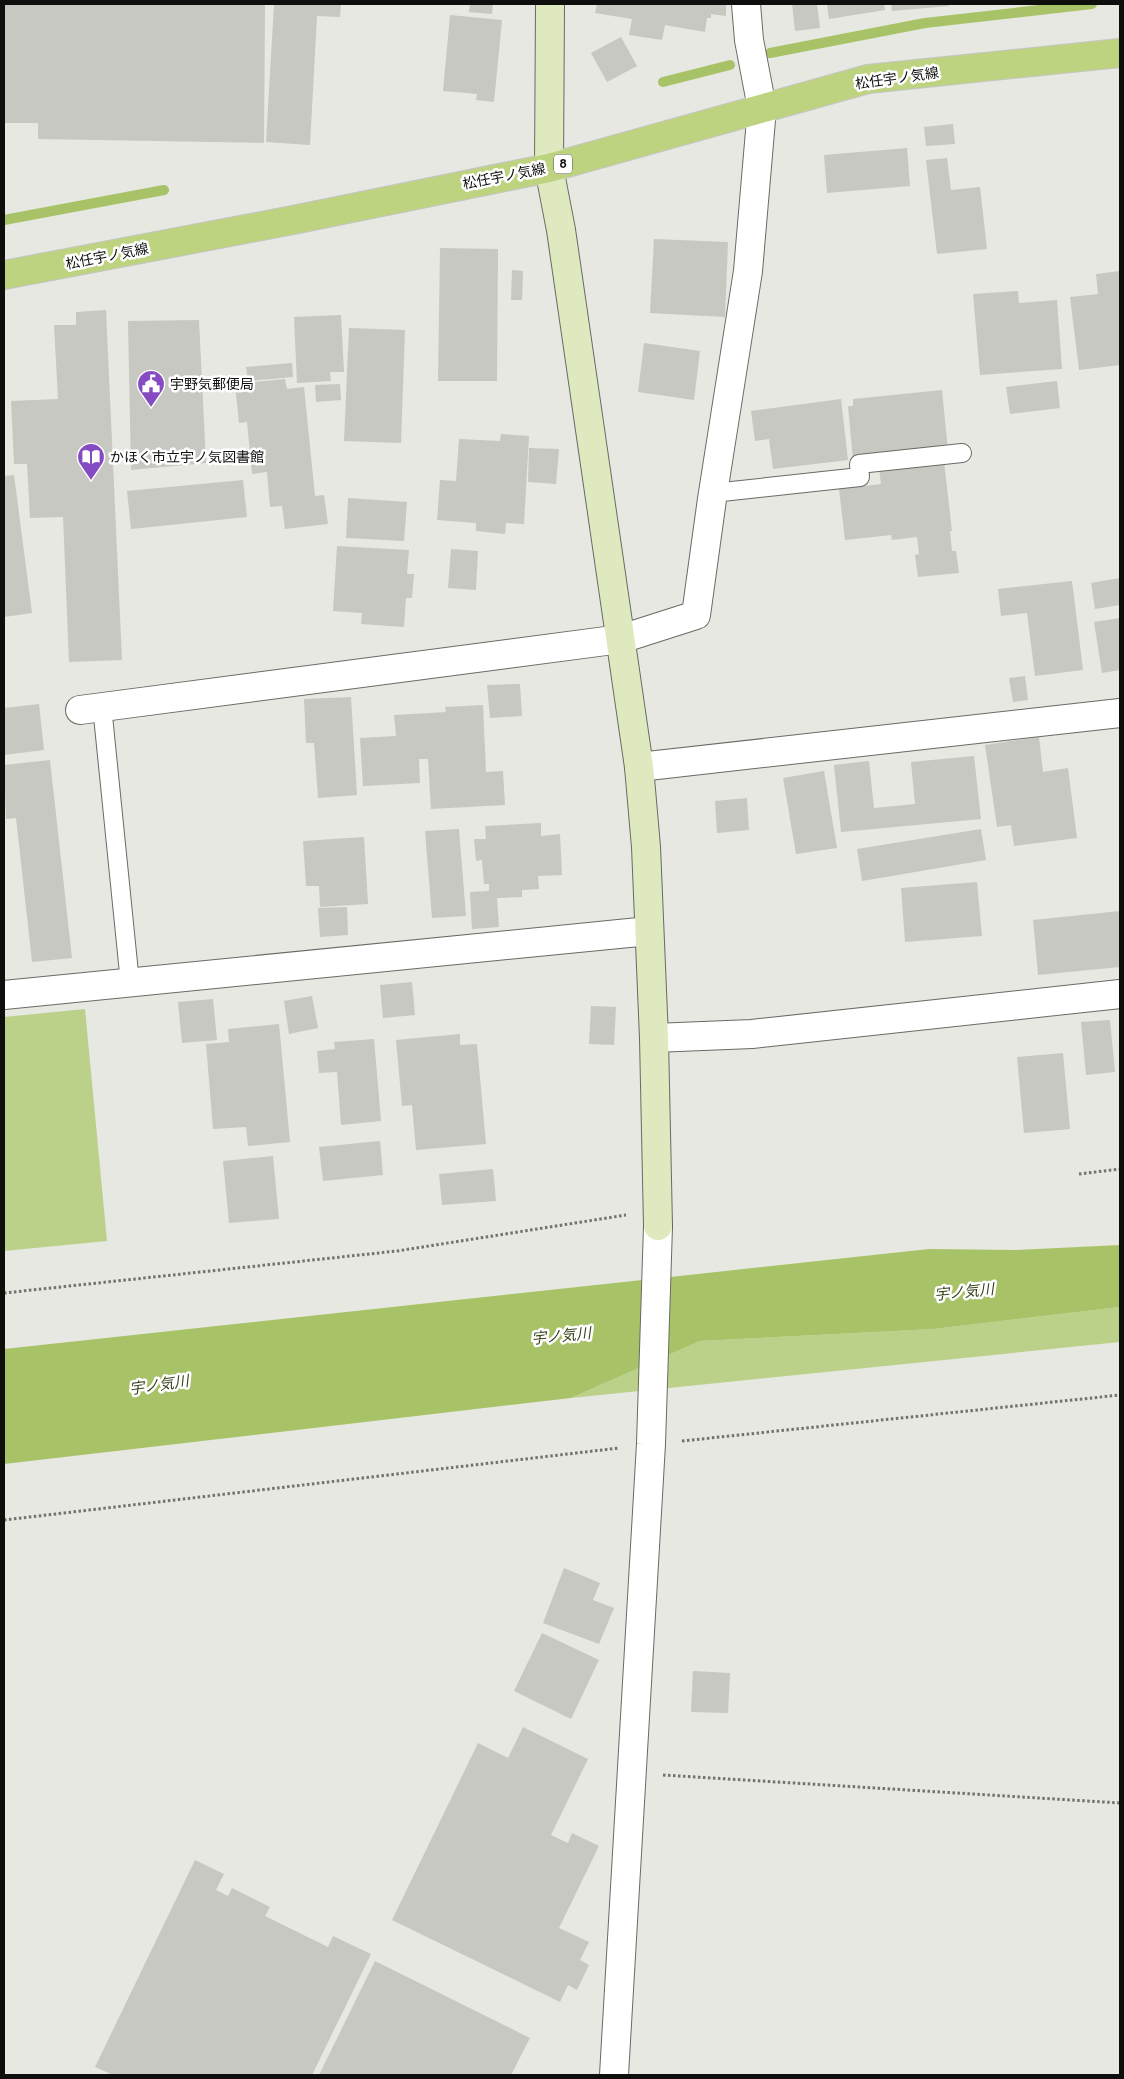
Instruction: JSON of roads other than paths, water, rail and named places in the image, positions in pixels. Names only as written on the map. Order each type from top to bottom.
[{"type":"main road","name":"松任宇ノ気線","points":[[4,275],[293,220],[549,168],[868,79],[1120,53]]},
{"type":"street","points":[[550,4],[549,168],[561,230],[640,767],[654,1038],[658,1218],[651,1444],[614,2075]]},
{"type":"street","points":[[91,708],[621,639],[696,615],[748,271],[762,108],[749,40],[746,4]]},
{"type":"street","points":[[640,767],[1120,713]]},
{"type":"street","points":[[4,995],[649,931]]},
{"type":"street","points":[[654,1038],[752,1034],[1120,994]]},
{"type":"lane","points":[[713,493],[860,477],[859,464],[962,453]]},
{"type":"lane","points":[[91,708],[130,983]]},
{"type":"water","name":"宇ノ気川","points":[[1120,1245],[1120,1307],[934,1329],[700,1341],[571,1398],[4,1464],[4,1349],[929,1249],[1016,1250]]},
{"type":"waterway","points":[[770,53],[925,23],[1092,4]]},
{"type":"waterway","points":[[663,82],[730,65]]},
{"type":"waterway","points":[[4,220],[164,190]]},
{"type":"place","name":"宇野気郵便局","points":[[151,408]]},
{"type":"place","name":"かほく市立宇ノ気図書館","points":[[91,481]]}]
